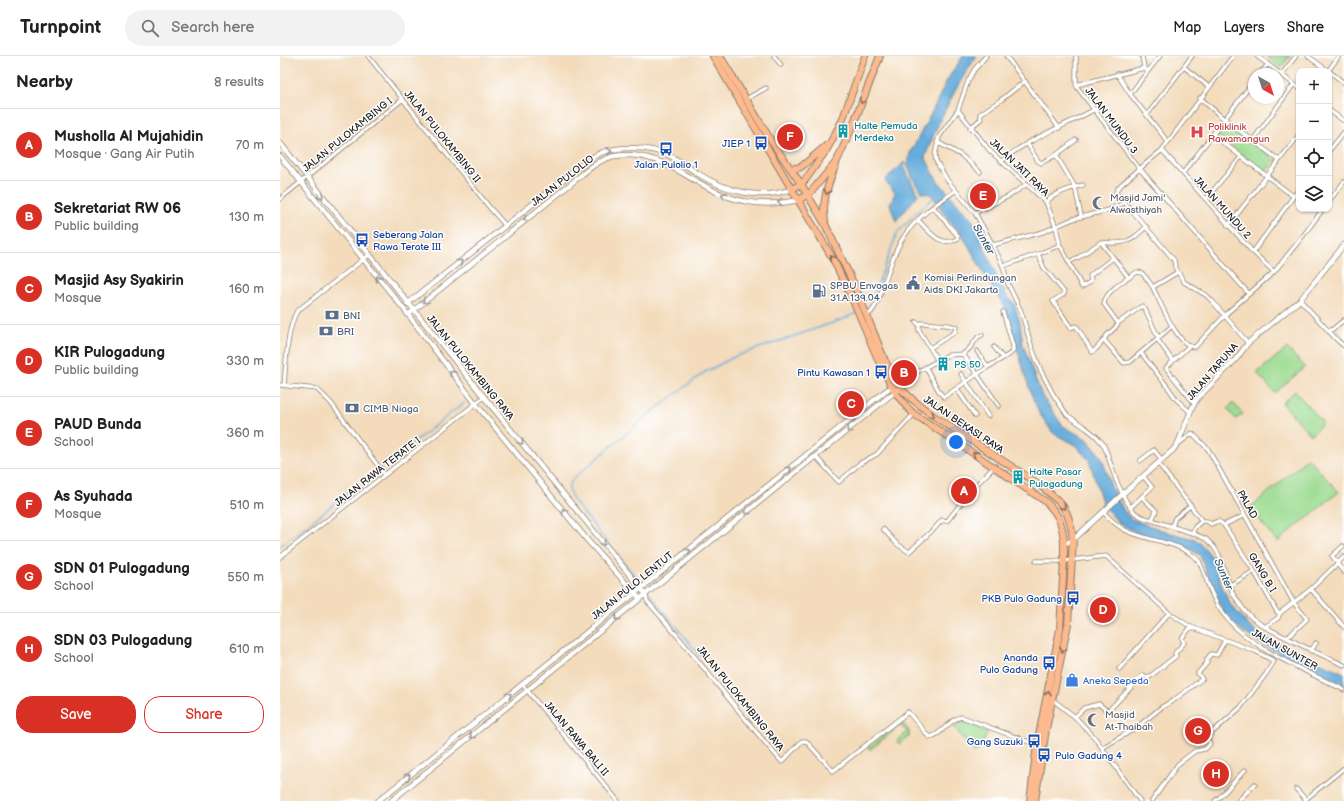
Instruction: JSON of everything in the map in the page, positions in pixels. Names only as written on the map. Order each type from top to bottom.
[{"type":"main road","name":"JALAN BEKASI RAYA","points":[[714,56],[756,122],[801,184],[825,224],[858,293],[859,305]]},
{"type":"main road","points":[[792,189],[801,184],[821,158],[832,139],[844,115],[865,56]]},
{"type":"main road","points":[[825,224],[823,205],[830,180],[880,56]]},
{"type":"main road","name":"JALAN BEKASI RAYA","points":[[723,57],[792,189],[865,316],[880,364],[897,386],[925,410],[1037,483],[1058,499],[1068,516],[1072,526],[1073,540],[1068,624],[1053,700],[1030,801]]},
{"type":"main road","points":[[791,170],[801,168],[832,139]]},
{"type":"main road","points":[[799,200],[808,195],[837,161]]},
{"type":"main road","name":"JALAN BEKASI RAYA","points":[[897,386],[906,406],[914,414],[1045,501],[1055,510],[1062,526],[1064,561],[1060,629],[1037,745],[1035,801]]},
{"type":"street","name":"JALAN PULOKAMBING II","points":[[368,56],[506,226]]},
{"type":"street","points":[[774,56],[781,64]]},
{"type":"street","points":[[986,56],[974,70],[958,110],[939,137],[935,155],[936,162],[954,191],[975,213],[993,245],[1003,266],[1008,284],[1021,311],[1041,371],[1058,403],[1067,415],[1096,436],[1103,444],[1121,496],[1135,513],[1206,539],[1219,555],[1229,586],[1237,600],[1252,618],[1311,651],[1344,665]]},
{"type":"street","points":[[1006,56],[1059,128]]},
{"type":"street","name":"JALAN MUNDU 3","points":[[1076,56],[1076,84],[1140,168],[1249,294]]},
{"type":"street","points":[[1142,56],[1144,68],[1148,71]]},
{"type":"street","points":[[1130,94],[1160,56]]},
{"type":"street","points":[[1147,115],[1192,56]]},
{"type":"street","points":[[1233,56],[1162,150],[1118,188],[1116,192],[1174,260],[1174,267],[1184,282],[1206,295],[1248,343]]},
{"type":"street","points":[[1257,56],[1274,68]]},
{"type":"street","points":[[1284,71],[1296,56]]},
{"type":"street","points":[[1308,56],[1325,68]]},
{"type":"street","points":[[1331,68],[1339,56]]},
{"type":"street","points":[[1265,68],[1268,64]]},
{"type":"street","points":[[1184,67],[1209,87]]},
{"type":"street","points":[[1076,84],[1144,68]]},
{"type":"street","points":[[1332,73],[1344,83]]},
{"type":"street","points":[[1117,74],[1130,94],[1168,142]]},
{"type":"street","points":[[1253,140],[1294,84],[1284,76]]},
{"type":"street","points":[[970,128],[981,119],[980,114],[1025,81]]},
{"type":"street","points":[[746,99],[766,88]]},
{"type":"street","points":[[1183,173],[1248,89]]},
{"type":"street","points":[[1200,98],[1224,119],[1279,160]]},
{"type":"street","name":"JALAN PULOKAMBING I","points":[[280,199],[403,99]]},
{"type":"street","points":[[1002,161],[1010,153],[1027,143],[1095,109]]},
{"type":"street","name":"JALAN JATI RAYA","points":[[958,110],[970,128],[990,151],[1046,202],[1056,227],[1060,245],[1082,286],[1091,281],[1090,276],[1113,258]]},
{"type":"street","points":[[1332,112],[1344,121]]},
{"type":"street","points":[[1332,147],[1344,132]]},
{"type":"street","points":[[1213,135],[1293,196]]},
{"type":"street","points":[[1228,226],[1296,139]]},
{"type":"street","points":[[1027,143],[1038,161],[1041,163],[1056,155],[1076,140]]},
{"type":"street","points":[[937,142],[961,155],[980,172]]},
{"type":"street","name":"JALAN PULOKAMBING RAYA","points":[[280,143],[408,304],[642,588],[648,601],[688,647],[715,682],[782,762],[802,741],[806,741],[833,771],[908,712],[929,737],[934,736],[956,719],[962,717],[1037,745]]},
{"type":"street","name":"JALAN PULOLIO","points":[[403,308],[568,176],[597,155],[612,150],[655,150],[674,158],[697,173],[724,187],[736,191],[761,194],[785,192],[792,189]]},
{"type":"street","name":"JALAN MUNDU 2","points":[[1162,150],[1228,226],[1274,272]]},
{"type":"street","name":"JALAN PULOLIO","points":[[408,315],[597,163],[619,155],[642,156],[662,162],[716,192],[748,202],[762,204],[799,200]]},
{"type":"street","points":[[1056,155],[1075,187],[1082,216]]},
{"type":"street","name":"JALAN PULOKAMBING RAYA","points":[[280,156],[403,308],[476,404],[588,541],[640,599]]},
{"type":"street","points":[[1206,199],[1241,157]]},
{"type":"street","points":[[694,180],[697,173]]},
{"type":"street","points":[[568,176],[573,182]]},
{"type":"street","points":[[1332,197],[1344,182]]},
{"type":"street","points":[[975,213],[1027,184]]},
{"type":"street","points":[[1046,202],[1056,195],[1083,185]]},
{"type":"street","points":[[551,189],[556,195]]},
{"type":"street","points":[[865,316],[872,311],[878,300],[896,251],[903,237],[918,220],[954,191]]},
{"type":"street","points":[[1253,252],[1296,192]]},
{"type":"street","points":[[761,194],[762,204]]},
{"type":"street","points":[[993,245],[1043,232],[1082,216],[1109,210],[1124,203]]},
{"type":"street","points":[[918,220],[937,238],[949,242],[957,239],[958,236],[934,206]]},
{"type":"street","points":[[1118,323],[1104,304],[1105,298],[1119,284],[1137,272],[1142,273],[1153,287],[1172,326],[1189,346],[1195,347],[1225,315],[1274,272],[1320,212]]},
{"type":"street","points":[[1069,262],[1079,258],[1101,242],[1117,243],[1129,240],[1147,227]]},
{"type":"street","points":[[1101,242],[1129,278]]},
{"type":"street","points":[[1003,266],[1060,245]]},
{"type":"street","name":"JALAN TARUNA","points":[[1064,544],[1073,540],[1174,450],[1194,403],[1237,358],[1248,343],[1300,300],[1343,247]]},
{"type":"street","points":[[1038,254],[1044,268],[1064,292],[1064,294],[1054,302],[1071,328],[1076,327],[1092,352],[1104,340],[1106,335],[1117,326],[1118,323],[1141,306],[1145,310],[1158,338],[1173,361]]},
{"type":"street","points":[[369,255],[297,311],[292,320],[282,385],[317,389],[331,403],[383,472]]},
{"type":"street","points":[[1153,287],[1178,272]]},
{"type":"street","points":[[1300,300],[1344,346]]},
{"type":"street","points":[[926,368],[943,396],[957,389],[977,374],[1010,354],[1013,350],[1013,346],[1004,312]]},
{"type":"street","points":[[1329,332],[1344,320]]},
{"type":"street","points":[[930,348],[955,332],[955,326],[947,324],[917,323],[919,330],[923,336],[930,348],[938,361]]},
{"type":"street","points":[[1104,340],[1124,363],[1130,362],[1172,326]]},
{"type":"street","points":[[897,386],[948,355],[963,354],[978,337],[982,335]]},
{"type":"street","points":[[1189,346],[1166,367],[1194,403]]},
{"type":"street","points":[[994,347],[1003,358]]},
{"type":"street","points":[[977,351],[988,367]]},
{"type":"street","points":[[1140,353],[1176,399],[1190,412]]},
{"type":"street","points":[[963,354],[1000,406]]},
{"type":"street","points":[[961,374],[988,416]]},
{"type":"street","name":"JALAN PULO LENTUT","points":[[391,801],[816,456],[897,386]]},
{"type":"street","name":"JALAN PULO LENTUT","points":[[378,801],[647,584],[897,386]]},
{"type":"street","points":[[957,389],[975,416]]},
{"type":"street","name":"JALAN RAWA TERATE I","points":[[280,557],[383,472],[484,397]]},
{"type":"street","points":[[816,456],[839,482],[859,464],[877,454],[914,414]]},
{"type":"street","name":"PALAD","points":[[1178,443],[1182,442],[1192,433],[1208,449],[1294,603],[1306,618],[1287,638]]},
{"type":"street","points":[[1140,461],[1154,450],[1160,462],[1202,521],[1211,524],[1218,521],[1224,525],[1245,514]]},
{"type":"street","points":[[883,529],[897,544],[908,552],[942,520],[948,520],[968,493],[994,467]]},
{"type":"street","points":[[1130,508],[1152,487],[1144,476]]},
{"type":"street","points":[[1142,498],[1156,511],[1152,520]]},
{"type":"street","points":[[1172,526],[1175,518],[1191,505]]},
{"type":"street","name":"JALAN SUNTER","points":[[1105,511],[1125,530],[1190,553],[1199,561],[1219,608],[1226,618],[1246,638],[1301,669],[1344,690]]},
{"type":"street","points":[[1192,533],[1195,527],[1202,521]]},
{"type":"street","name":"GANG B I","points":[[1224,525],[1254,571],[1277,612],[1280,613]]},
{"type":"street","points":[[1328,560],[1343,546]]},
{"type":"street","points":[[1036,561],[1064,561],[1106,556],[1169,613],[1191,627],[1255,651],[1274,661],[1243,704],[1207,737],[1210,744],[1205,749],[1194,751],[1178,764],[1152,801]]},
{"type":"street","points":[[1332,556],[1344,572]]},
{"type":"street","points":[[1267,627],[1278,618],[1280,613],[1311,589],[1344,557]]},
{"type":"street","points":[[1229,586],[1254,571]]},
{"type":"street","points":[[1311,589],[1344,627]]},
{"type":"street","points":[[640,599],[648,601]]},
{"type":"street","points":[[1119,669],[1169,613]]},
{"type":"street","points":[[1075,717],[1084,708],[1099,704],[1108,710],[1143,675],[1148,678],[1176,656],[1175,653],[1184,643],[1182,638],[1191,627]]},
{"type":"street","points":[[1102,748],[1136,728],[1162,706],[1174,700],[1202,678],[1198,673],[1207,663],[1207,659],[1211,654],[1217,655],[1225,640]]},
{"type":"street","points":[[1311,651],[1316,643]]},
{"type":"street","name":"JALAN RAWA BALI II","points":[[522,684],[618,801]]},
{"type":"street","points":[[1053,700],[1075,717],[1095,738],[1140,801]]},
{"type":"street","points":[[1296,789],[1306,800],[1344,768]]},
{"type":"street","points":[[1215,801],[1245,770]]},
{"type":"street","points":[[1238,801],[1255,784]]},
{"type":"street","points":[[384,796],[388,801]]},
{"type":"green space","points":[[1266,56],[1290,56],[1281,68]]},
{"type":"green space","points":[[1227,122],[1275,160],[1265,173],[1217,135]]},
{"type":"green space","points":[[1287,348],[1305,367],[1275,393],[1257,373]]},
{"type":"green space","points":[[1295,391],[1323,423],[1311,435],[1282,403]]},
{"type":"green space","points":[[1233,403],[1243,414],[1236,419],[1227,409]]},
{"type":"green space","points":[[1308,458],[1339,492],[1277,542],[1250,508]]},
{"type":"green space","points":[[902,722],[909,731],[909,736],[899,744],[897,741],[907,732],[900,724]]},
{"type":"green space","points":[[963,722],[988,732],[978,751],[974,752],[954,727]]},
{"type":"green space","points":[[898,723],[900,725],[870,750],[868,748]]},
{"type":"water","points":[[963,56],[977,56],[969,67],[948,105],[935,131],[925,157],[937,180],[973,221],[1006,295],[1014,303],[1020,323],[1023,345],[1042,396],[1063,426],[1088,440],[1102,458],[1111,487],[1124,511],[1131,519],[1170,533],[1195,539],[1213,558],[1222,586],[1230,604],[1250,627],[1265,638],[1344,673],[1344,685],[1261,644],[1239,629],[1224,613],[1213,590],[1200,555],[1184,546],[1140,535],[1118,522],[1103,505],[1089,460],[1075,445],[1053,433],[1039,413],[1030,391],[1004,305],[992,288],[963,236],[946,216],[931,194],[922,193],[914,181],[907,164],[910,153],[947,80]]},
{"type":"water","points":[[904,162],[905,169],[918,195],[896,221],[890,204],[895,193],[885,181]]},
{"type":"waterway","points":[[865,308],[869,307],[897,233],[934,197]]},
{"type":"waterway","points":[[642,585],[573,500],[569,489],[571,481],[649,414],[705,372],[736,356],[841,320],[857,313]]},
{"type":"waterway","points":[[280,546],[464,403]]},
{"type":"waterway","points":[[645,588],[700,656]]},
{"type":"place","name":"Halte Pemuda Merdeka","points":[[843,131]]},
{"type":"place","name":"Poliklinik Rawamangun","points":[[1197,132]]},
{"type":"place","name":"As Syuhada","points":[[790,137]]},
{"type":"place","name":"JIEP 1","points":[[761,143]]},
{"type":"place","name":"Jalan Pulolio 1","points":[[666,149]]},
{"type":"place","name":"PAUD Bunda","points":[[983,196]]},
{"type":"place","name":"Masjid Jami' Alwasthiyah","points":[[1099,203]]},
{"type":"place","name":"Seberang Jalan Rawa Terate III","points":[[362,240]]},
{"type":"place","name":"Komisi Perlindungan Aids DKI Jakarta","points":[[913,283]]},
{"type":"place","name":"SPBU Envogas 31.A.139.04","points":[[819,291]]},
{"type":"place","name":"BNI","points":[[332,315]]},
{"type":"place","name":"BRI","points":[[326,331]]},
{"type":"place","name":"PS 50","points":[[943,364]]},
{"type":"place","name":"Pintu Kawasan 1","points":[[881,372]]},
{"type":"place","name":"Sekretariat RW 06","points":[[904,373]]},
{"type":"place","name":"Masjid Asy Syakirin","points":[[851,404]]},
{"type":"place","name":"CIMB Niaga","points":[[352,408]]},
{"type":"place","name":"Halte Pasar Pulogadung","points":[[1018,477]]},
{"type":"place","name":"Musholla Al Mujahidin","points":[[964,491]]},
{"type":"place","name":"PKB Pulo Gadung","points":[[1073,598]]},
{"type":"place","name":"KIR Pulogadung","points":[[1103,610]]},
{"type":"place","name":"Ananda Pulo Gadung","points":[[1049,663]]},
{"type":"place","name":"Aneka Sepeda","points":[[1072,680]]},
{"type":"place","name":"Masjid At-Thaibah","points":[[1094,720]]},
{"type":"place","name":"SDN 01 Pulogadung","points":[[1198,731]]},
{"type":"place","name":"Gang Suzuki","points":[[1034,741]]},
{"type":"place","name":"Pulo Gadung 4","points":[[1044,755]]},
{"type":"place","name":"SDN 03 Pulogadung","points":[[1216,774]]},
{"type":"water label","name":"Sunter","points":[[984,239]]},
{"type":"water label","name":"Sunter","points":[[1224,574]]}]
